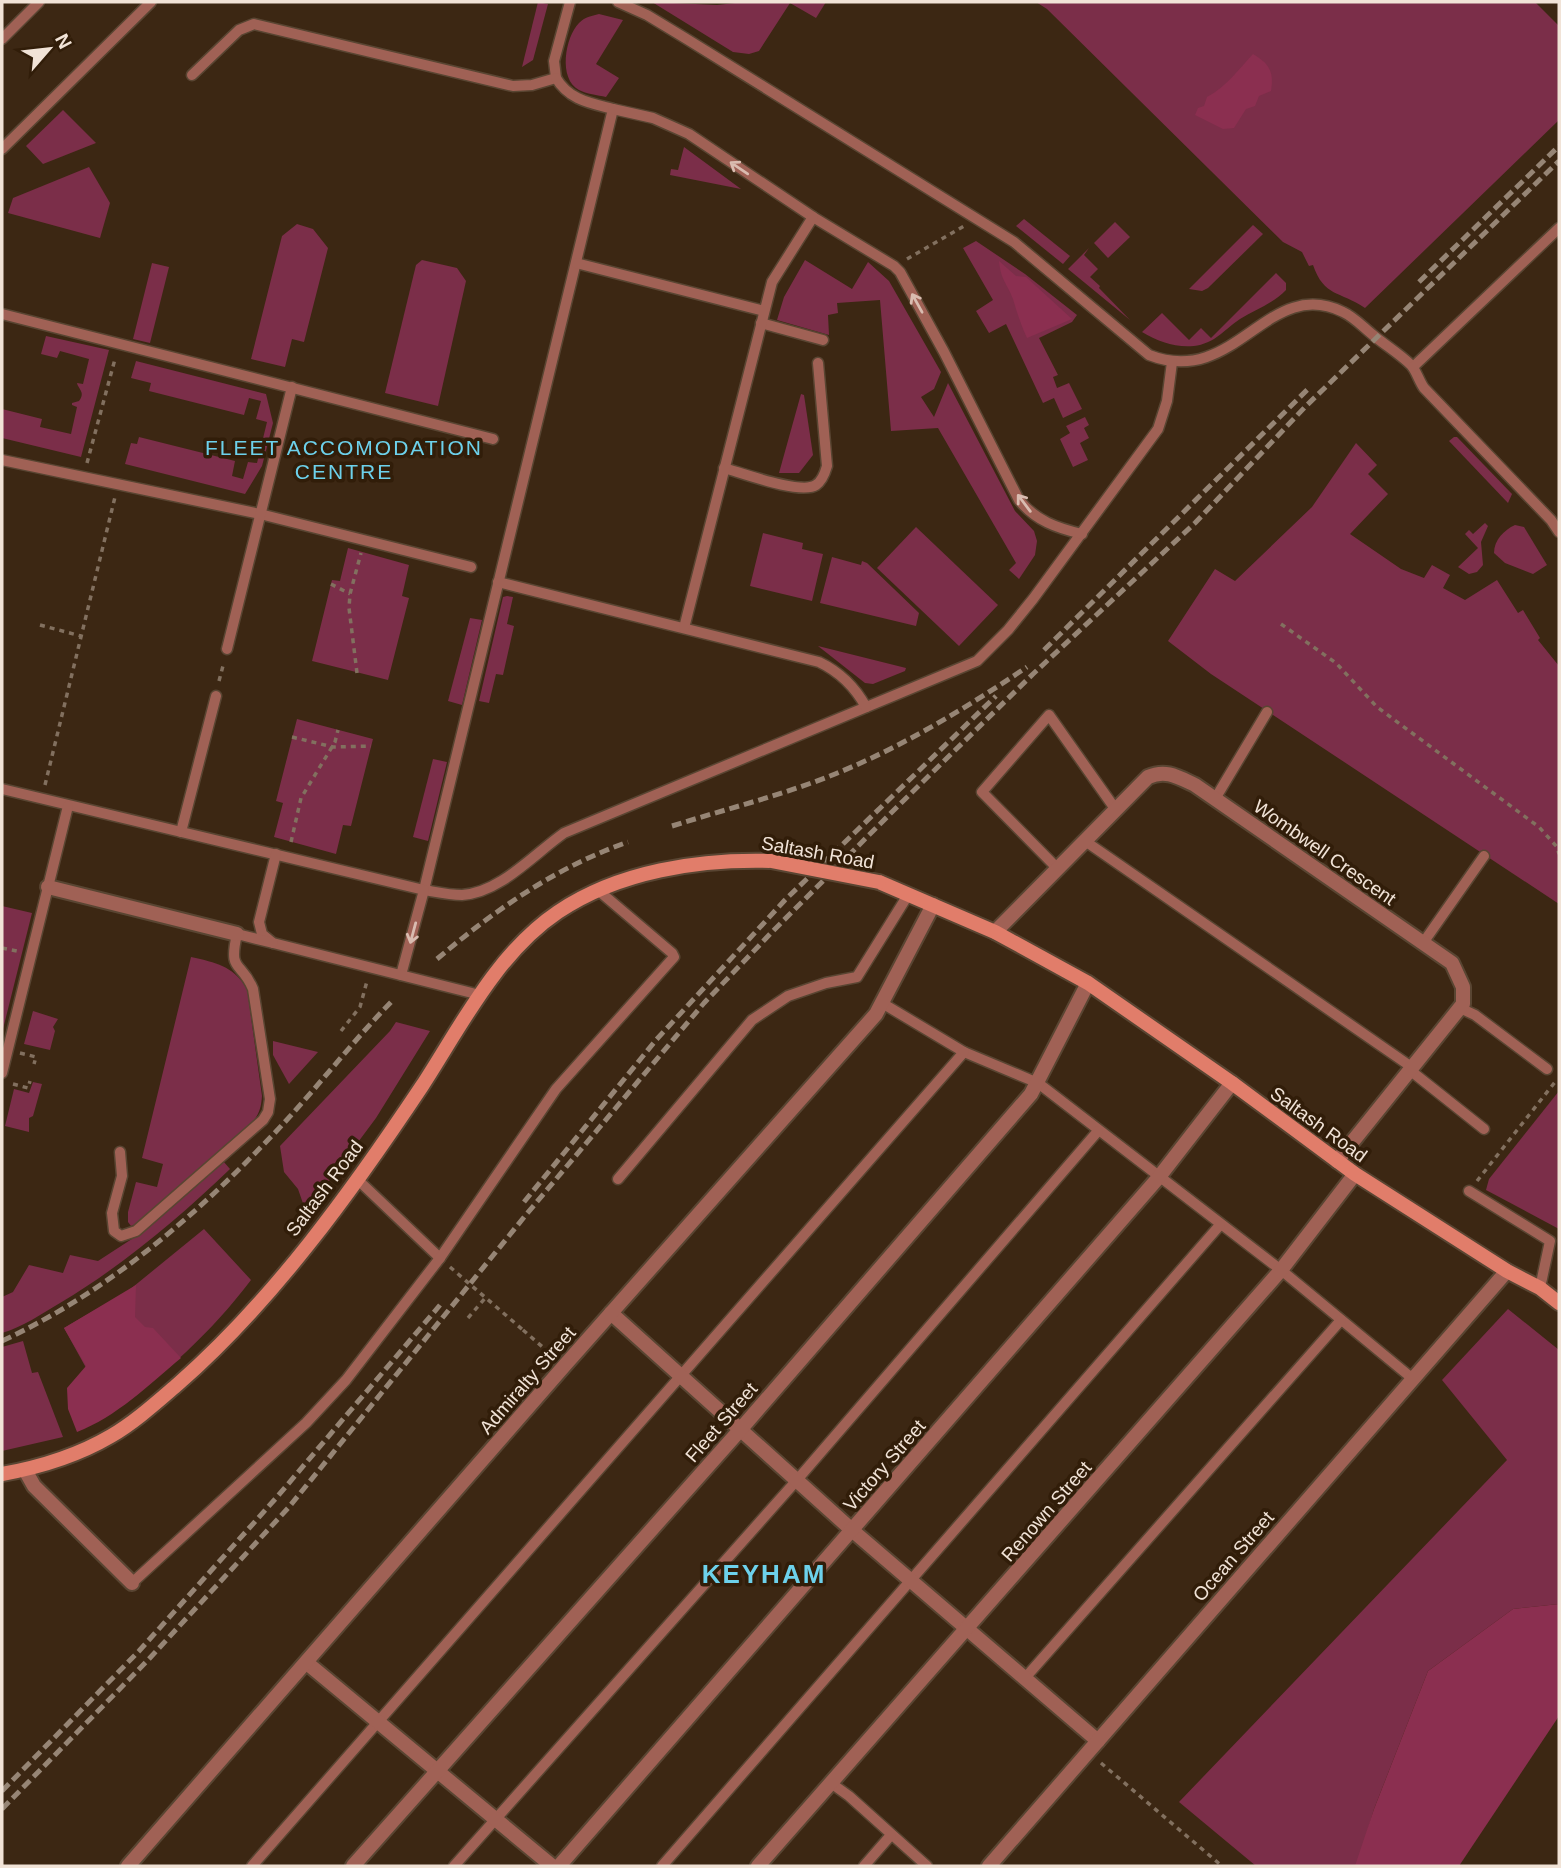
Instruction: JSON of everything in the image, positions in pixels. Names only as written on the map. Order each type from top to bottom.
[{"type":"main road","name":"Saltash Road","points":[[2,1474],[25,1470],[81,1452],[114,1434],[160,1400],[200,1365],[279,1281],[357,1179],[480,995],[538,928],[558,912],[598,891],[644,874],[730,860],[771,861],[878,882],[995,932],[1088,983],[1232,1083],[1354,1174],[1507,1271],[1540,1288],[1559,1303]]},
{"type":"street","name":"Wombwell Crescent","points":[[995,932],[1148,777],[1158,772],[1170,773],[1195,785],[1452,963],[1463,987],[1463,1004],[1460,1008]]},
{"type":"street","points":[[48,887],[237,934]]},
{"type":"street","name":"Admiralty Street","points":[[128,1866],[565,1365],[876,1014],[933,905]]},
{"type":"street","name":"Fleet Street","points":[[353,1866],[740,1430],[1031,1094],[1088,983]]},
{"type":"street","points":[[1337,1161],[1460,1008]]},
{"type":"street","name":"Victory Street","points":[[559,1866],[1159,1177],[1232,1083]]},
{"type":"street","name":"Renown Street","points":[[758,1866],[1281,1270],[1354,1174]]},
{"type":"street","name":"Ocean Street","points":[[989,1866],[1507,1271]]},
{"type":"street","points":[[611,1313],[853,1531],[1025,1678],[1093,1747]]},
{"type":"street","points":[[25,1470],[34,1486],[132,1583]]},
{"type":"street","points":[[307,1663],[552,1866]]},
{"type":"lane","points":[[2,39],[39,2]]},
{"type":"lane","points":[[2,149],[151,2]]},
{"type":"lane","points":[[570,2],[554,61],[556,78],[570,95],[653,118],[689,134],[813,217],[894,266],[900,272],[944,352],[1019,500],[1027,510],[1051,525],[1082,534]]},
{"type":"lane","points":[[618,2],[647,15],[986,224],[1023,249],[1143,350],[1172,362],[1185,362],[1215,356],[1279,312],[1307,305],[1320,305],[1344,312],[1413,367],[1424,388],[1559,531]]},
{"type":"lane","points":[[192,75],[239,30],[254,24],[513,86],[532,85],[556,78]]},
{"type":"lane","points":[[401,975],[424,890],[613,109]]},
{"type":"lane","points":[[684,628],[772,282],[813,217]]},
{"type":"lane","points":[[1413,367],[1559,228]]},
{"type":"lane","points":[[576,262],[764,311]]},
{"type":"lane","points":[[2,314],[493,439]]},
{"type":"lane","points":[[761,323],[823,340]]},
{"type":"lane","points":[[2,789],[424,890],[463,895],[488,888],[513,873],[564,834],[976,661],[1008,630],[1158,429],[1167,401],[1172,362]]},
{"type":"lane","points":[[724,468],[801,489],[815,486],[820,481],[827,466],[818,363]]},
{"type":"lane","points":[[227,649],[292,387]]},
{"type":"lane","points":[[2,460],[260,514],[471,567]]},
{"type":"lane","points":[[498,582],[819,662],[834,669],[848,682],[866,707]]},
{"type":"lane","points":[[181,832],[216,696]]},
{"type":"lane","points":[[1215,799],[1267,712]]},
{"type":"lane","points":[[1058,869],[982,792],[1049,715],[1116,810]]},
{"type":"lane","points":[[2,1073],[68,806]]},
{"type":"lane","points":[[1085,841],[1412,1069],[1484,1129]]},
{"type":"lane","points":[[273,943],[262,934],[259,922],[276,854]]},
{"type":"lane","points":[[1423,943],[1485,856]]},
{"type":"lane","points":[[132,1583],[306,1423],[346,1380],[440,1258],[556,1089],[674,957],[598,891]]},
{"type":"lane","points":[[618,1179],[752,1020],[788,996],[826,983],[857,977],[908,895]]},
{"type":"lane","points":[[120,1152],[122,1176],[111,1218],[114,1231],[121,1236],[136,1231],[252,1131],[268,1112],[270,1099],[253,989],[233,959],[237,934],[480,995]]},
{"type":"lane","points":[[882,1003],[964,1052],[1038,1083],[1281,1270],[1413,1379]]},
{"type":"lane","points":[[1460,1008],[1475,1015],[1547,1069]]},
{"type":"lane","points":[[252,1866],[380,1723],[964,1052]]},
{"type":"lane","points":[[454,1866],[796,1480],[1098,1131]]},
{"type":"lane","points":[[357,1179],[440,1258]]},
{"type":"lane","points":[[1469,1191],[1550,1241],[1540,1288]]},
{"type":"lane","points":[[662,1866],[1220,1225]]},
{"type":"lane","points":[[1025,1678],[1341,1320]]},
{"type":"lane","points":[[831,1783],[927,1866]]},
{"type":"lane","points":[[864,1866],[891,1835]]},
{"type":"path","points":[[894,266],[954,232]]},
{"type":"path","points":[[84,478],[120,344]]},
{"type":"path","points":[[42,799],[118,485]]},
{"type":"path","points":[[357,673],[349,621],[350,594],[365,541]]},
{"type":"path","points":[[331,584],[350,594]]},
{"type":"path","points":[[1281,624],[1336,663],[1377,707],[1539,827],[1557,847],[1559,854]]},
{"type":"path","points":[[40,625],[81,636]]},
{"type":"path","points":[[216,696],[227,649]]},
{"type":"path","points":[[287,857],[301,798],[332,747],[338,730]]},
{"type":"path","points":[[292,737],[332,747],[371,746]]},
{"type":"path","points":[[341,1031],[360,1007],[365,988]]},
{"type":"path","points":[[22,1054],[36,1057],[34,1063]]},
{"type":"path","points":[[1469,1191],[1559,1077]]},
{"type":"path","points":[[14,1084],[28,1088],[30,1081]]},
{"type":"path","points":[[450,1267],[565,1365]]},
{"type":"path","points":[[468,1318],[486,1297]]},
{"type":"path","points":[[1093,1747],[1222,1866]]},
{"type":"shaded area","points":[[538,2],[548,4],[533,60],[522,67]]},
{"type":"shaded area","points":[[652,2],[717,5],[744,2],[826,2],[816,18],[790,3],[759,51],[749,54],[733,52]]},
{"type":"shaded area","points":[[1036,2],[1535,2],[1559,26],[1559,120],[1365,308],[1322,283],[1313,265],[1309,266],[1302,252],[1283,242],[1047,9]]},
{"type":"shaded area","points":[[599,14],[623,20],[596,64],[619,78],[606,97],[579,90],[572,85],[566,68],[567,47],[574,29],[584,19]]},
{"type":"shaded area","points":[[1253,54],[1270,69],[1271,91],[1259,96],[1255,106],[1246,109],[1234,128],[1223,129],[1195,115],[1198,108],[1204,106],[1207,97],[1226,83]]},
{"type":"shaded area","points":[[63,110],[96,143],[43,164],[26,146]]},
{"type":"shaded area","points":[[684,147],[741,189],[670,175],[671,169],[678,170]]},
{"type":"shaded area","points":[[89,167],[110,203],[100,238],[8,213],[13,198]]},
{"type":"shaded area","points":[[1024,219],[1070,256],[1063,264],[1016,226]]},
{"type":"shaded area","points":[[1115,222],[1130,237],[1108,258],[1094,243]]},
{"type":"shaded area","points":[[297,224],[313,229],[328,248],[304,342],[292,339],[285,367],[251,359],[282,236]]},
{"type":"shaded area","points":[[1253,225],[1263,234],[1208,288],[1202,291],[1189,289]]},
{"type":"shaded area","points":[[976,241],[1025,274],[1077,315],[1072,322],[1039,338],[1058,375],[1053,377],[1057,388],[1069,383],[1082,409],[1063,418],[1054,398],[1043,403],[1006,324],[989,333],[976,311],[993,300],[963,248]]},
{"type":"shaded area","points":[[1089,248],[1084,255],[1098,269],[1090,277],[1130,320],[1068,269]]},
{"type":"shaded area","points":[[422,260],[457,268],[466,281],[438,406],[385,393],[416,265]]},
{"type":"shaded area","points":[[805,260],[852,289],[868,262],[889,281],[941,372],[934,389],[921,397],[934,417],[948,383],[1015,511],[1034,531],[1037,541],[1035,555],[1019,579],[1009,570],[1016,563],[938,428],[891,431],[880,300],[837,303],[838,313],[828,315],[829,335],[777,320],[784,297]]},
{"type":"shaded area","points":[[999,261],[1016,276],[1026,277],[1072,319],[1027,338]]},
{"type":"shaded area","points":[[152,263],[169,267],[150,343],[133,339]]},
{"type":"shaded area","points":[[1276,273],[1286,283],[1286,290],[1205,343],[1178,346],[1159,341],[1142,332],[1162,313],[1189,340],[1201,328],[1211,338]]},
{"type":"shaded area","points":[[46,336],[109,350],[81,457],[2,438],[2,409],[42,419],[40,427],[71,434],[77,407],[72,403],[81,398],[82,393],[77,383],[83,384],[89,359],[60,351],[57,358],[41,354]]},
{"type":"shaded area","points":[[136,361],[266,394],[273,423],[262,466],[245,494],[125,464],[131,443],[137,444],[139,437],[235,461],[232,476],[243,479],[248,462],[257,463],[267,422],[256,419],[261,401],[249,398],[244,415],[149,391],[151,383],[131,378]]},
{"type":"shaded area","points":[[801,394],[804,395],[813,455],[799,473],[779,473]]},
{"type":"shaded area","points":[[1085,417],[1089,425],[1084,428],[1089,438],[1080,443],[1088,460],[1073,467],[1060,439],[1070,433],[1066,426]]},
{"type":"shaded area","points":[[1457,437],[1512,494],[1508,503],[1449,441]]},
{"type":"shaded area","points":[[1356,443],[1377,465],[1368,474],[1388,494],[1350,534],[1401,569],[1424,578],[1432,565],[1450,575],[1443,588],[1465,600],[1497,580],[1518,613],[1523,610],[1540,638],[1538,640],[1559,666],[1559,904],[1211,674],[1168,641],[1215,569],[1235,581],[1312,507]]},
{"type":"shaded area","points":[[1485,523],[1488,526],[1481,542],[1483,565],[1477,572],[1469,574],[1458,567],[1478,548],[1465,534],[1469,530],[1473,534]]},
{"type":"shaded area","points":[[1515,525],[1524,527],[1547,565],[1533,574],[1505,563],[1494,553],[1500,536]]},
{"type":"shaded area","points":[[916,527],[998,605],[959,646],[877,568]]},
{"type":"shaded area","points":[[763,533],[803,543],[802,549],[823,554],[812,601],[750,586]]},
{"type":"shaded area","points":[[348,548],[409,565],[402,596],[409,598],[388,680],[312,661],[332,580],[340,581]]},
{"type":"shaded area","points":[[832,557],[861,565],[862,561],[867,563],[919,613],[916,626],[820,603]]},
{"type":"shaded area","points":[[503,597],[513,597],[507,624],[514,626],[503,675],[496,674],[489,703],[479,701]]},
{"type":"shaded area","points":[[470,618],[482,620],[462,705],[448,701]]},
{"type":"shaded area","points":[[818,646],[906,668],[905,671],[873,684],[865,683]]},
{"type":"shaded area","points":[[297,719],[373,739],[351,826],[343,825],[336,854],[274,837],[283,803],[276,801]]},
{"type":"shaded area","points":[[433,759],[447,762],[428,841],[413,837]]},
{"type":"shaded area","points":[[2,906],[32,913],[2,1033]]},
{"type":"shaded area","points":[[191,957],[223,966],[235,974],[247,988],[261,1105],[250,1125],[139,1223],[131,1226],[128,1212],[136,1182],[157,1187],[163,1164],[142,1158]]},
{"type":"shaded area","points":[[33,1011],[58,1019],[53,1027],[55,1031],[50,1050],[24,1044]]},
{"type":"shaded area","points":[[396,1022],[430,1031],[376,1118],[306,1212],[298,1189],[284,1172],[280,1146]]},
{"type":"shaded area","points":[[273,1041],[318,1052],[289,1084],[273,1055]]},
{"type":"shaded area","points":[[33,1082],[42,1084],[33,1116],[29,1118],[29,1132],[5,1126],[14,1089],[29,1093]]},
{"type":"shaded area","points":[[1559,1091],[1559,1229],[1486,1190],[1489,1179]]},
{"type":"shaded area","points":[[223,1161],[230,1169],[149,1241],[83,1289],[32,1320],[2,1333],[2,1297],[13,1292],[29,1265],[63,1273],[70,1255],[98,1261],[138,1235]]},
{"type":"shaded area","points":[[204,1229],[251,1280],[220,1318],[186,1352],[150,1384],[111,1413],[64,1328],[128,1291]]},
{"type":"shaded area","points":[[136,1285],[135,1317],[145,1327],[153,1328],[181,1358],[119,1409],[77,1432],[68,1409],[67,1388],[86,1366],[64,1328]]},
{"type":"shaded area","points":[[1508,1309],[1559,1350],[1559,1604],[1513,1609],[1428,1671],[1374,1809],[1357,1866],[1256,1866],[1179,1802],[1507,1460],[1442,1380]]},
{"type":"shaded area","points":[[23,1341],[32,1373],[38,1372],[63,1437],[2,1451],[2,1347]]},
{"type":"shaded area","points":[[1559,1604],[1559,1716],[1459,1866],[1355,1866],[1374,1809],[1428,1671],[1513,1609]]},
{"type":"railway","points":[[1419,282],[1559,146]]},
{"type":"railway","points":[[2,1809],[148,1660],[289,1507],[525,1216],[704,1003],[895,809],[1033,674],[1195,523],[1306,406],[1559,161]]},
{"type":"railway","points":[[1044,650],[1308,389]]},
{"type":"railway","points":[[672,826],[795,789],[861,763],[934,725],[1027,667]]},
{"type":"railway","points":[[524,1202],[656,1040],[785,900],[996,696]]},
{"type":"railway","points":[[437,959],[504,907],[551,877],[628,842]]},
{"type":"railway","points":[[2,1341],[80,1298],[117,1273],[187,1218],[283,1124],[392,1001]]},
{"type":"railway","points":[[2,1791],[139,1651],[277,1497],[440,1305]]},
{"type":"district","name":"FLEET ACCOMODATION CENTRE","points":[[344,460]]},
{"type":"district","name":"KEYHAM","points":[[764,1574]]}]
